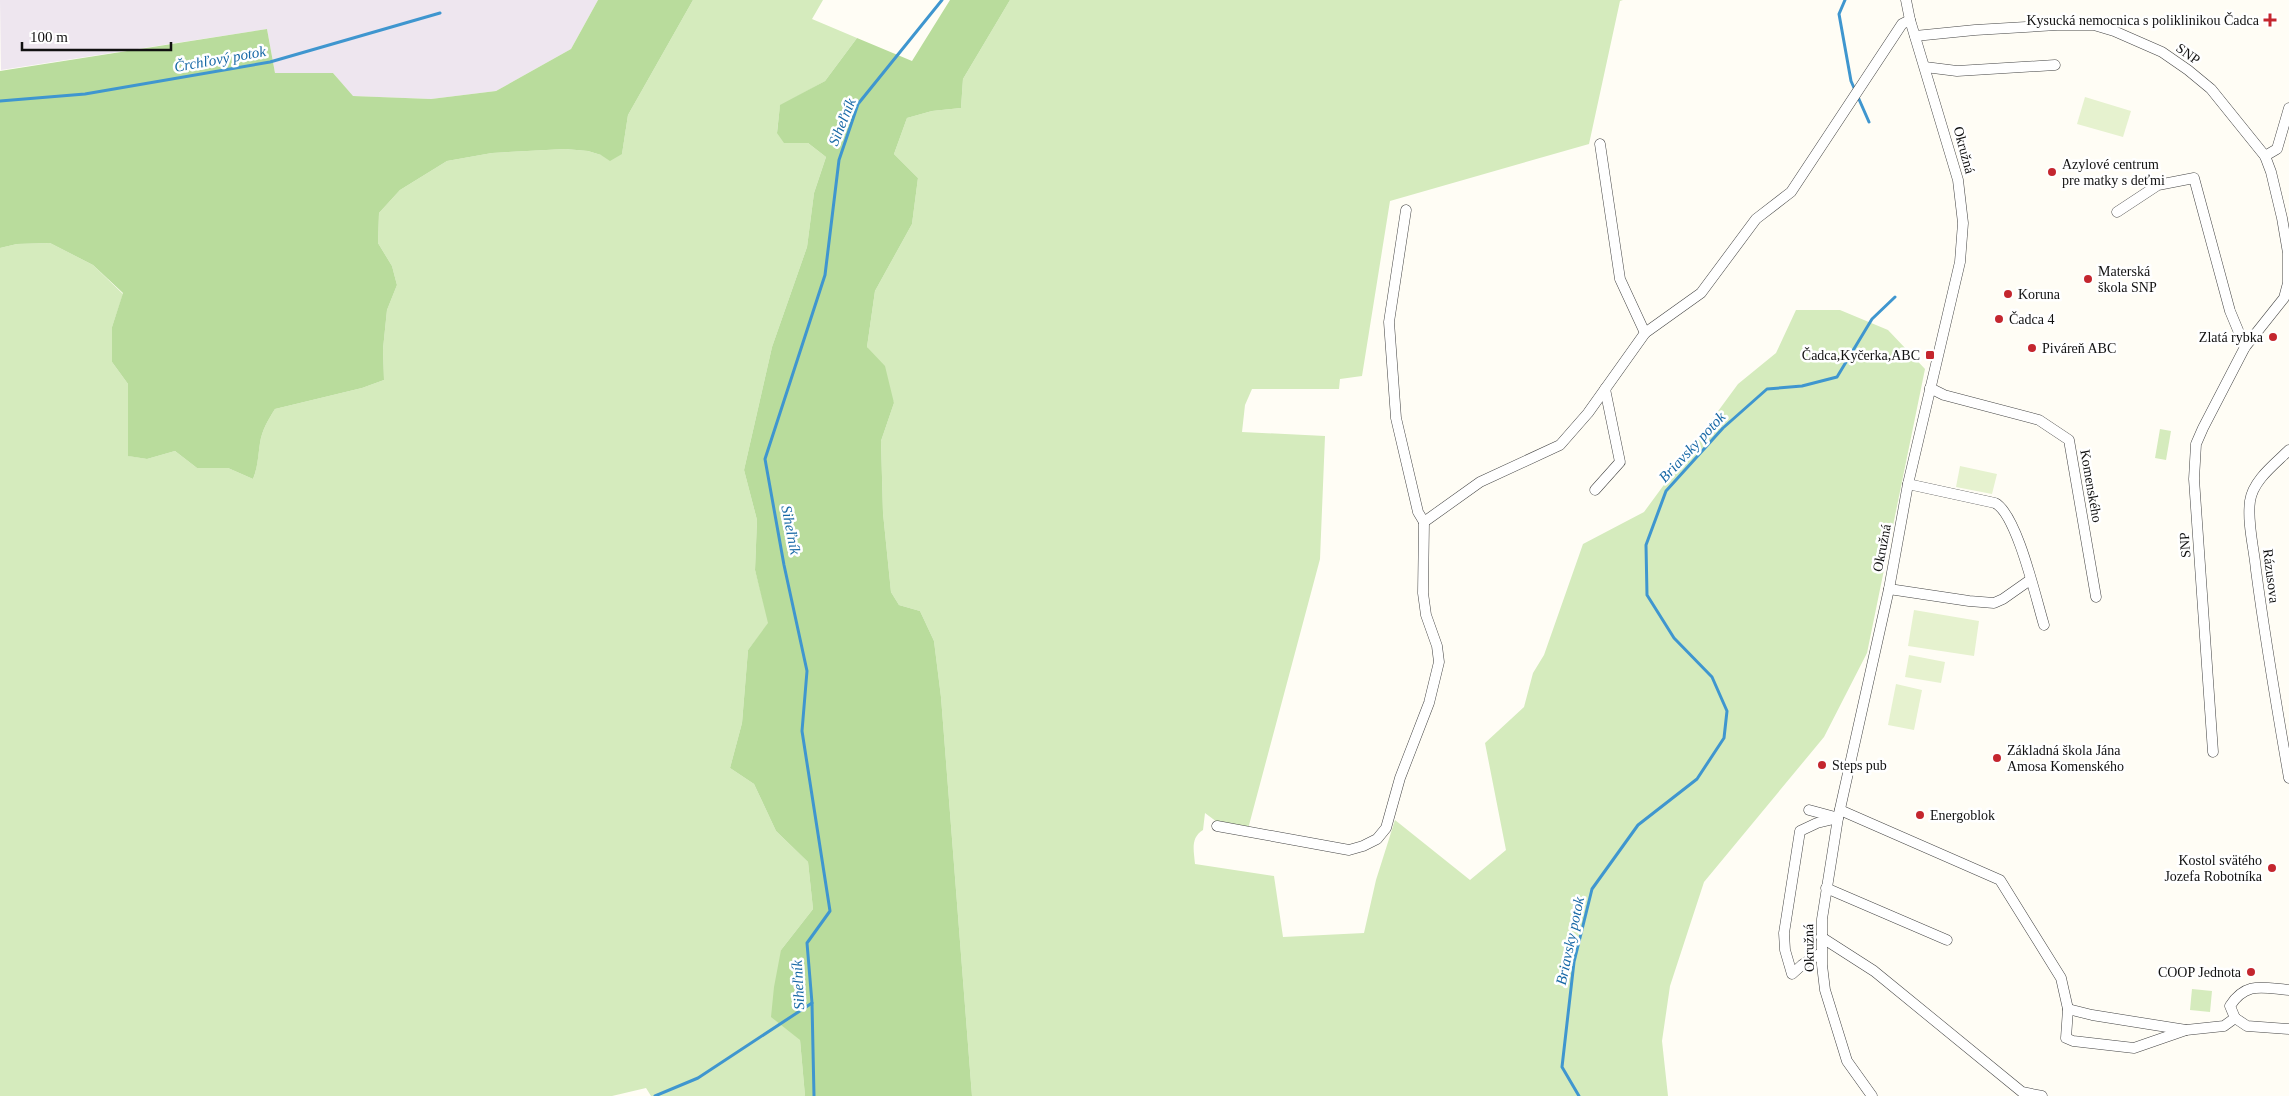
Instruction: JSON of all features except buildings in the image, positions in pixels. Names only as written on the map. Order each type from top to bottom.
[{"type":"street","name":"Okružná","points":[[1872,1096],[1847,1061],[1825,990],[1821,937],[1826,888],[1839,814],[1889,589],[1908,484],[1960,262],[1963,223],[1958,180],[1910,20],[1906,0]]},
{"type":"street","points":[[1424,522],[1480,482],[1560,445],[1588,413],[1645,333],[1700,293],[1756,219],[1791,192],[1902,24],[1910,20]]},
{"type":"street","name":"SNP","points":[[1915,36],[2057,25],[2094,25],[2114,31],[2162,52],[2188,70],[2210,90],[2265,156],[2286,219],[2289,270],[2286,291],[2284,298],[2245,347],[2196,444],[2194,479],[2213,752]]},
{"type":"street","points":[[1925,67],[1957,71],[2055,65]]},
{"type":"street","points":[[2265,156],[2276,149],[2289,108]]},
{"type":"street","points":[[1600,144],[1620,279],[1645,333]]},
{"type":"street","points":[[2117,212],[2158,185],[2194,178],[2230,311],[2245,347]]},
{"type":"street","points":[[1217,826],[1350,850],[1377,839],[1386,828],[1400,778],[1428,703],[1439,662],[1437,646],[1426,615],[1423,593],[1424,522],[1418,512],[1396,418],[1390,346],[1389,322],[1406,210]]},
{"type":"street","name":"Komenského","points":[[1930,388],[1944,395],[2039,420],[2069,440],[2096,597]]},
{"type":"street","points":[[1595,490],[1620,462],[1604,389]]},
{"type":"street","name":"Rázusova","points":[[2289,450],[2254,489],[2250,501],[2250,521],[2261,606],[2289,778]]},
{"type":"street","points":[[1908,484],[2000,506],[2008,515],[2016,534],[2044,625]]},
{"type":"street","points":[[1889,589],[1994,603],[2030,580]]},
{"type":"street","points":[[1809,810],[1839,814],[2000,880],[2061,978],[2068,1009],[2066,1038],[2073,1041],[2134,1048],[2186,1030],[2224,1026],[2235,1018]]},
{"type":"street","points":[[1821,953],[1792,974],[1785,950],[1784,934],[1800,831],[1839,814]]},
{"type":"street","points":[[1826,888],[1947,940]]},
{"type":"street","points":[[1821,937],[1874,971],[2022,1092],[2042,1096]]},
{"type":"street","points":[[2289,990],[2250,987],[2237,995],[2230,1006],[2235,1018],[2246,1026],[2289,1029]]},
{"type":"street","points":[[2068,1009],[2092,1015],[2186,1030]]},
{"type":"shaded area","points":[[0,0],[598,0],[571,49],[496,91],[431,99],[352,96],[333,73],[275,73],[267,29],[1,70]]},
{"type":"green space","points":[[598,0],[693,0],[628,115],[622,154],[610,161],[601,155],[588,151],[565,149],[492,153],[447,161],[400,190],[379,213],[378,243],[392,266],[397,285],[387,310],[383,349],[384,380],[362,388],[275,409],[262,434],[253,479],[228,468],[197,468],[175,451],[147,459],[128,456],[128,384],[112,362],[112,327],[123,293],[93,265],[50,243],[17,244],[0,248],[0,71],[267,29],[275,73],[333,73],[353,96],[431,99],[496,91],[571,49]]},
{"type":"green space","points":[[693,0],[823,0],[812,19],[857,38],[825,81],[780,106],[777,132],[808,143],[826,157],[814,193],[807,247],[772,347],[744,470],[757,520],[755,570],[769,623],[748,650],[742,723],[730,768],[754,784],[776,831],[808,862],[813,909],[781,950],[800,1040],[805,1096],[651,1096],[646,1088],[612,1096],[0,1096],[0,248],[17,244],[50,243],[93,265],[123,294],[112,327],[112,362],[128,384],[129,456],[147,459],[175,451],[197,468],[228,468],[253,479],[262,434],[275,409],[362,388],[384,380],[383,349],[387,310],[397,285],[392,266],[378,243],[379,213],[400,190],[447,161],[492,153],[565,149],[588,151],[601,155],[622,154],[628,115]]},
{"type":"green space","points":[[950,0],[1010,0],[963,79],[961,108],[932,111],[907,118],[894,154],[918,178],[912,224],[875,291],[867,347],[885,366],[894,403],[881,441],[883,513],[891,592],[899,605],[920,611],[934,641],[941,697],[972,1096],[805,1096],[800,1040],[771,1017],[781,950],[813,909],[808,862],[776,831],[754,784],[730,768],[742,723],[748,650],[768,623],[755,570],[757,520],[744,470],[772,347],[807,247],[814,193],[826,157],[808,143],[784,143],[777,133],[780,105],[825,81],[857,38],[912,61]]},
{"type":"green space","points":[[1010,0],[1623,0],[1620,1],[1589,144],[1390,201],[1362,376],[1340,379],[1339,389],[1252,389],[1245,405],[1242,432],[1325,436],[1320,559],[1248,829],[1217,822],[1205,813],[1203,830],[1194,841],[1195,864],[1274,876],[1283,937],[1364,933],[1376,880],[1395,820],[1470,880],[1506,850],[1485,743],[1524,707],[1533,673],[1544,655],[1583,544],[1644,512],[1738,384],[1776,353],[1796,310],[1840,310],[1888,330],[1925,369],[1867,653],[1824,737],[1704,882],[1670,986],[1662,1041],[1668,1096],[972,1096],[941,697],[934,641],[920,611],[899,605],[891,592],[883,513],[881,441],[894,403],[867,347],[875,291],[912,224],[918,178],[894,154],[907,118],[932,111],[961,108],[963,79]]},
{"type":"green space","points":[[2085,97],[2131,111],[2123,137],[2077,124]]},
{"type":"green space","points":[[2160,429],[2171,431],[2166,460],[2155,458]]},
{"type":"green space","points":[[1960,466],[1997,474],[1992,494],[1956,487]]},
{"type":"green space","points":[[1914,610],[1979,621],[1974,656],[1908,646]]},
{"type":"green space","points":[[1909,655],[1945,662],[1941,683],[1905,677]]},
{"type":"green space","points":[[1896,684],[1922,690],[1914,730],[1888,725]]},
{"type":"green space","points":[[2192,989],[2212,991],[2210,1012],[2190,1010]]},
{"type":"waterway","name":"Siheľník","points":[[814,1096],[812,1003],[807,943],[830,911],[802,731],[807,671],[784,565],[765,459],[825,275],[839,160],[858,104],[942,0]]},
{"type":"waterway","name":"Briavsky potok","points":[[1845,0],[1839,14],[1851,81],[1869,122]]},
{"type":"waterway","name":"Črchľový potok","points":[[0,101],[85,94],[270,62],[440,13]]},
{"type":"waterway","name":"Briavsky potok","points":[[1579,1096],[1562,1067],[1574,962],[1592,889],[1638,825],[1697,779],[1724,738],[1727,711],[1712,677],[1674,638],[1647,595],[1646,545],[1666,491],[1723,428],[1767,389],[1802,386],[1837,377],[1872,319],[1895,297]]},
{"type":"waterway","points":[[655,1096],[698,1078],[812,1003]]},
{"type":"place","name":"Kysucká nemocnica s poliklinikou Čadca","points":[[2270,20]]},
{"type":"place","name":"Azylové centrum pre matky s deťmi","points":[[2052,172]]},
{"type":"place","name":"Materská škola SNP","points":[[2088,279]]},
{"type":"place","name":"Koruna","points":[[2008,294]]},
{"type":"place","name":"Čadca 4","points":[[1999,319]]},
{"type":"place","name":"Zlatá rybka","points":[[2273,337]]},
{"type":"place","name":"Piváreň ABC","points":[[2032,348]]},
{"type":"place","name":"Čadca,Kyčerka,ABC","points":[[1930,355]]},
{"type":"place","name":"Základná škola Jána Amosa Komenského","points":[[1997,758]]},
{"type":"place","name":"Steps pub","points":[[1822,765]]},
{"type":"place","name":"Energoblok","points":[[1920,815]]},
{"type":"place","name":"Kostol svätého Jozefa Robotníka","points":[[2272,868]]},
{"type":"place","name":"COOP Jednota","points":[[2251,972]]}]
